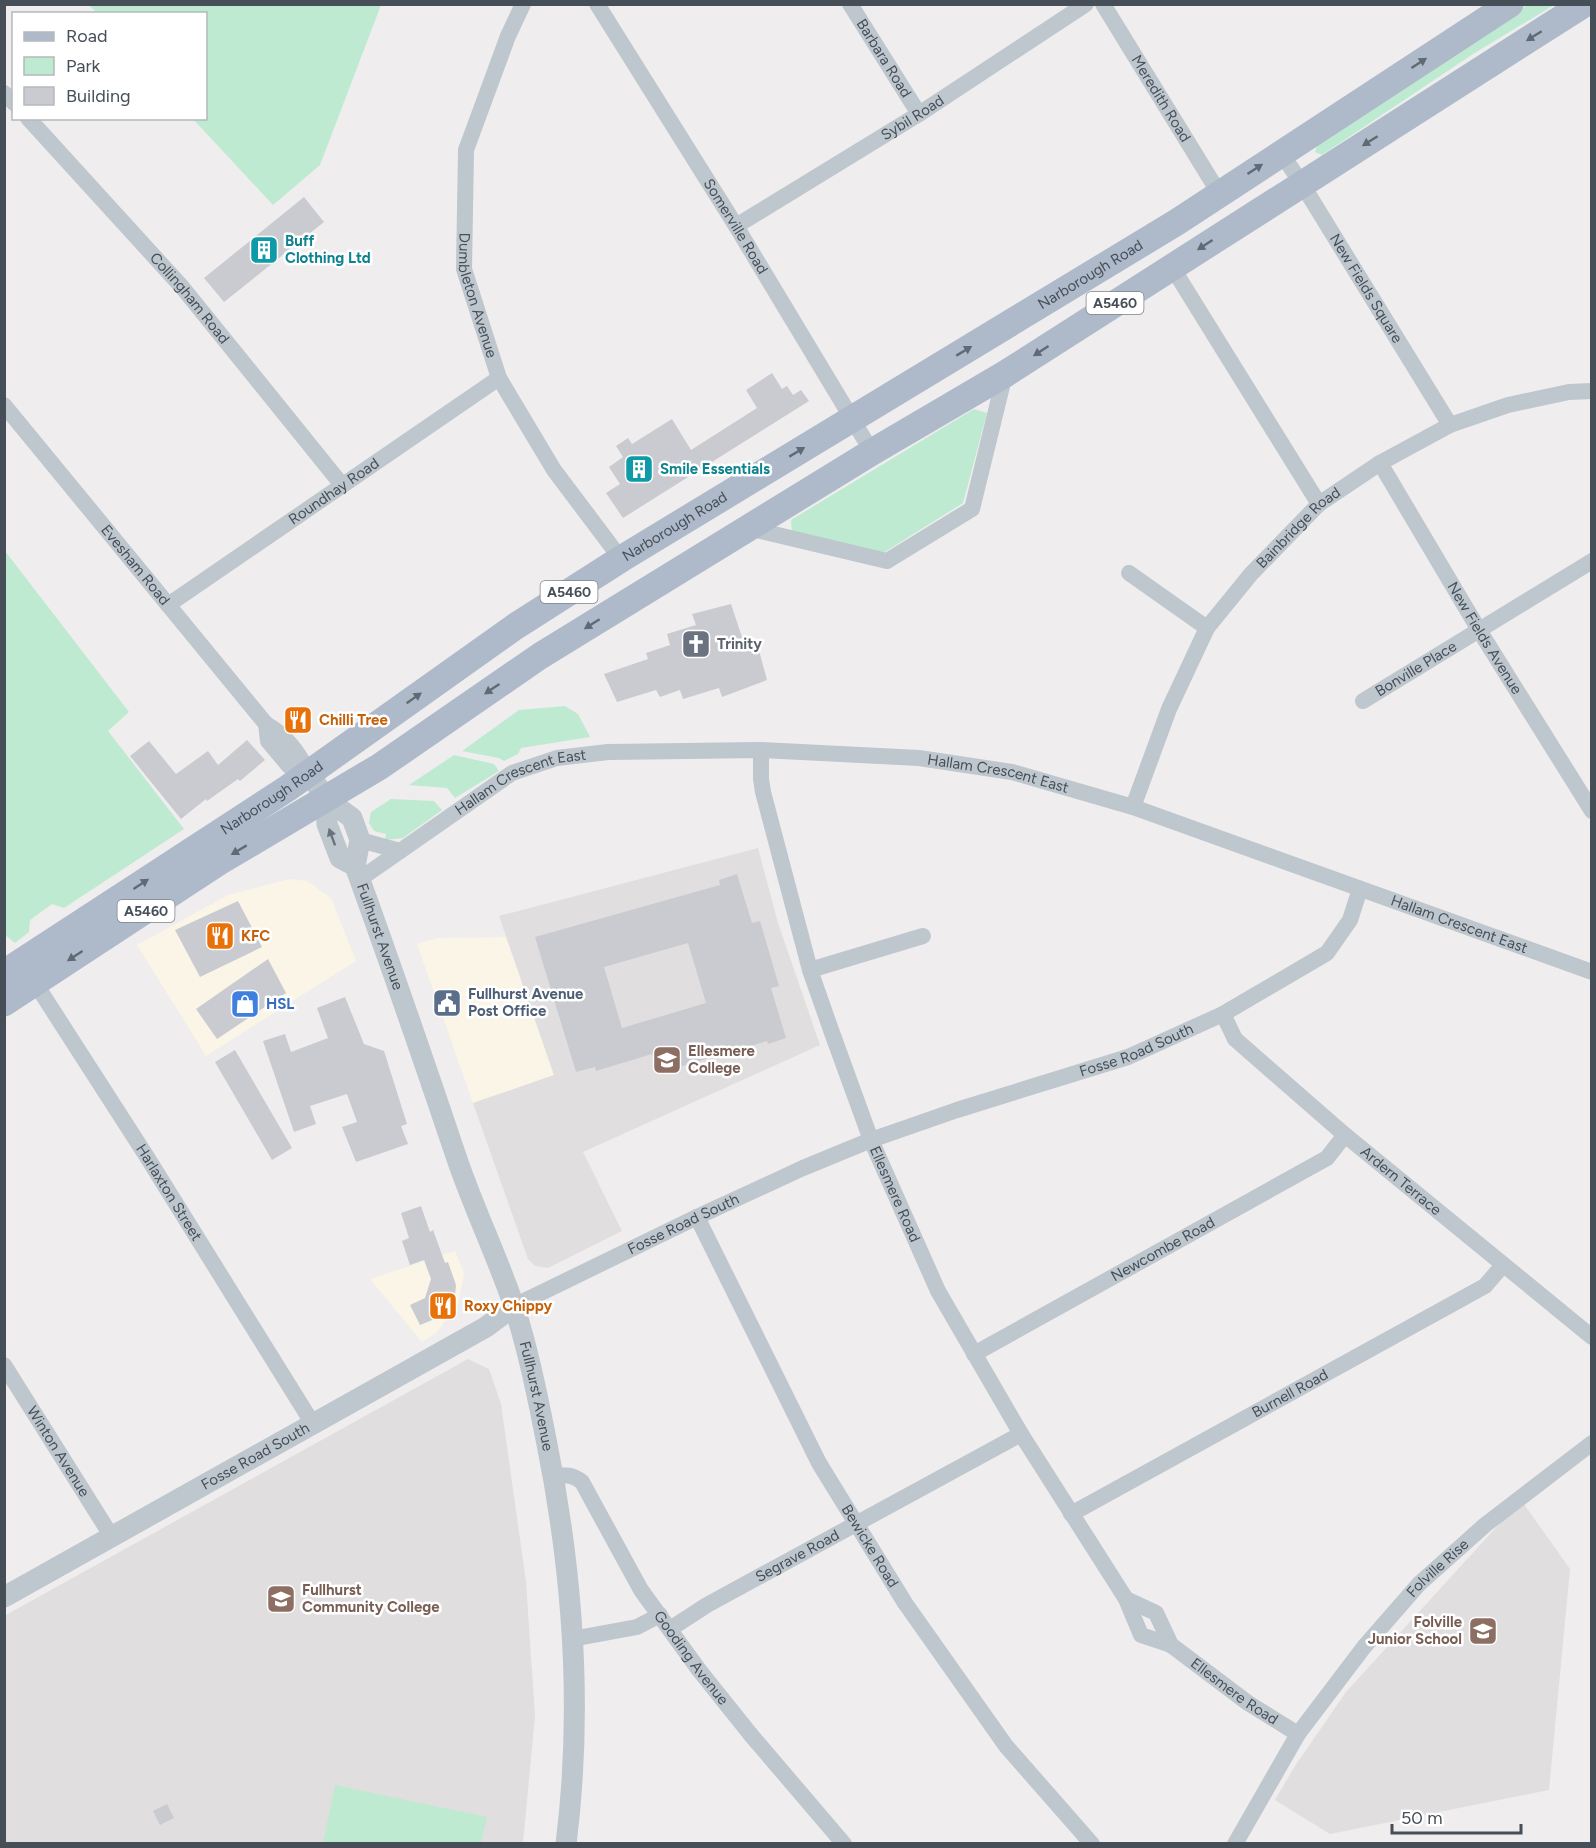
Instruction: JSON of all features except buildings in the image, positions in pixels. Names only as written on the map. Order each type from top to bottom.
[{"type":"main road","name":"Narborough Road","points":[[4,1003],[20,973],[516,626],[621,558],[1168,227],[1510,4]]},
{"type":"main road","name":"Narborough Road","points":[[20,973],[219,862],[326,799],[379,766],[540,656],[872,452],[1005,374],[1584,4]]},
{"type":"street","name":"Dumbleton Avenue","points":[[523,4],[508,36],[466,150],[464,269],[500,378],[554,470],[621,558]]},
{"type":"street","name":"Somerville Road","points":[[597,4],[736,226],[872,452]]},
{"type":"street","name":"Barbara Road","points":[[850,4],[919,114]]},
{"type":"street","name":"Sybil Road","points":[[736,226],[919,114],[1086,4]]},
{"type":"street","name":"Meredith Road","points":[[1103,4],[1219,193]]},
{"type":"street","name":"Collingham Road","points":[[30,120],[182,287],[342,485]]},
{"type":"street","name":"New Fields Square","points":[[1281,153],[1450,425]]},
{"type":"street","points":[[1172,267],[1319,504]]},
{"type":"street","points":[[748,528],[887,561],[972,509],[1005,374]]},
{"type":"street","name":"Roundhay Road","points":[[168,605],[500,378]]},
{"type":"street","name":"Bainbridge Road","points":[[1133,807],[1169,709],[1207,628],[1251,574],[1319,504],[1348,482],[1450,425],[1508,405],[1569,392],[1592,391]]},
{"type":"street","name":"Evesham Road","points":[[4,405],[266,724],[284,736],[296,750],[309,773]]},
{"type":"street","name":"New Fields Avenue","points":[[1380,463],[1479,630],[1592,811]]},
{"type":"street","name":"Bonville Place","points":[[1363,700],[1592,561]]},
{"type":"street","points":[[1129,573],[1207,628]]},
{"type":"street","name":"Hallam Crescent East","points":[[358,873],[400,850],[512,773],[557,758],[608,752],[761,750],[919,758],[1012,772],[1133,807],[1592,972]]},
{"type":"street","name":"Ellesmere Road","points":[[761,750],[763,792],[810,970],[871,1140],[938,1291],[1021,1434],[1126,1599],[1141,1635],[1171,1646],[1248,1703],[1299,1734]]},
{"type":"street","name":"Fullhurst Avenue","points":[[309,773],[326,799],[352,818],[360,840],[358,873],[458,1161],[514,1306],[532,1368],[553,1476],[567,1566],[576,1703],[571,1809],[566,1844]]},
{"type":"street","name":"Fullhurst Avenue","points":[[326,799],[327,824],[340,858],[358,873]]},
{"type":"street","points":[[360,840],[400,850]]},
{"type":"street","name":"Fosse Road South","points":[[4,1597],[486,1327],[514,1306],[696,1217],[871,1140],[957,1110],[1128,1057],[1223,1014],[1327,953],[1350,920],[1360,889]]},
{"type":"street","points":[[810,970],[922,936]]},
{"type":"street","name":"Harlaxton Street","points":[[20,973],[147,1157],[313,1424]]},
{"type":"street","name":"Ardern Terrace","points":[[1223,1014],[1234,1040],[1345,1135],[1592,1337]]},
{"type":"street","name":"Newcombe Road","points":[[974,1354],[1328,1158],[1345,1135]]},
{"type":"street","name":"Bewicke Road","points":[[696,1217],[819,1463],[905,1602],[1006,1746],[1092,1844]]},
{"type":"street","name":"Burnell Road","points":[[1071,1514],[1485,1286],[1503,1265]]},
{"type":"street","name":"Winton Avenue","points":[[4,1365],[112,1537]]},
{"type":"street","name":"Segrave Road","points":[[670,1629],[707,1605],[1021,1434]]},
{"type":"street","name":"Folville Rise","points":[[1235,1844],[1299,1734],[1364,1647],[1419,1584],[1485,1525],[1592,1443]]},
{"type":"street","name":"Gooding Avenue","points":[[553,1476],[568,1474],[582,1482],[641,1590],[699,1670],[844,1844]]},
{"type":"street","name":"Ellesmere Road","points":[[1126,1599],[1156,1613],[1171,1646]]},
{"type":"street","points":[[572,1639],[637,1627],[660,1615]]},
{"type":"shaded area","name":"Ellesmere College","points":[[758,848],[778,923],[820,1045],[583,1152],[622,1231],[548,1268],[535,1266],[528,1259],[473,1103],[554,1075],[499,916]]},
{"type":"shaded area","points":[[289,879],[307,881],[331,898],[356,961],[206,1056],[137,945],[228,895]]},
{"type":"shaded area","points":[[506,937],[554,1075],[473,1103],[417,944],[437,938]]},
{"type":"shaded area","points":[[455,1251],[464,1273],[458,1306],[436,1333],[422,1342],[370,1279]]},
{"type":"shaded area","name":"Fullhurst Community College","points":[[468,1359],[489,1369],[501,1404],[526,1582],[535,1716],[523,1843],[5,1843],[4,1616]]},
{"type":"shaded area","name":"Folville Junior School","points":[[1521,1500],[1570,1569],[1549,1790],[1330,1834],[1275,1800],[1295,1766],[1346,1692]]},
{"type":"green space","points":[[89,5],[381,5],[320,165],[273,205],[194,120],[207,120],[207,12],[96,12]]},
{"type":"green space","points":[[1527,5],[1554,5],[1473,54],[1322,155],[1315,152],[1318,143],[1356,116]]},
{"type":"green space","points":[[974,409],[987,413],[963,503],[883,553],[792,532],[791,520]]},
{"type":"green space","points":[[5,551],[129,712],[108,731],[184,829],[64,908],[52,904],[30,920],[29,932],[15,943],[4,934]]},
{"type":"green space","points":[[565,706],[578,714],[590,737],[521,748],[518,754],[504,761],[462,751],[519,710]]},
{"type":"green space","points":[[454,755],[494,764],[499,771],[455,798],[447,788],[409,785]]},
{"type":"green space","points":[[391,799],[434,801],[442,810],[403,838],[385,840],[386,834],[374,831],[369,823],[371,812]]},
{"type":"green space","points":[[335,1785],[487,1817],[481,1843],[323,1843]]},
{"type":"place","name":"Buff Clothing Ltd","points":[[264,250]]},
{"type":"place","name":"Smile Essentials","points":[[639,469]]},
{"type":"place","name":"Trinity","points":[[696,644]]},
{"type":"place","name":"Chilli Tree","points":[[298,720]]},
{"type":"place","name":"KFC","points":[[220,936]]},
{"type":"place","name":"Fullhurst Avenue Post Office","points":[[447,1003]]},
{"type":"place","name":"HSL","points":[[245,1004]]},
{"type":"place","name":"Ellesmere College","points":[[667,1060]]},
{"type":"place","name":"Roxy Chippy","points":[[443,1306]]},
{"type":"place","name":"Fullhurst Community College","points":[[281,1599]]},
{"type":"place","name":"Folville Junior School","points":[[1483,1631]]}]
